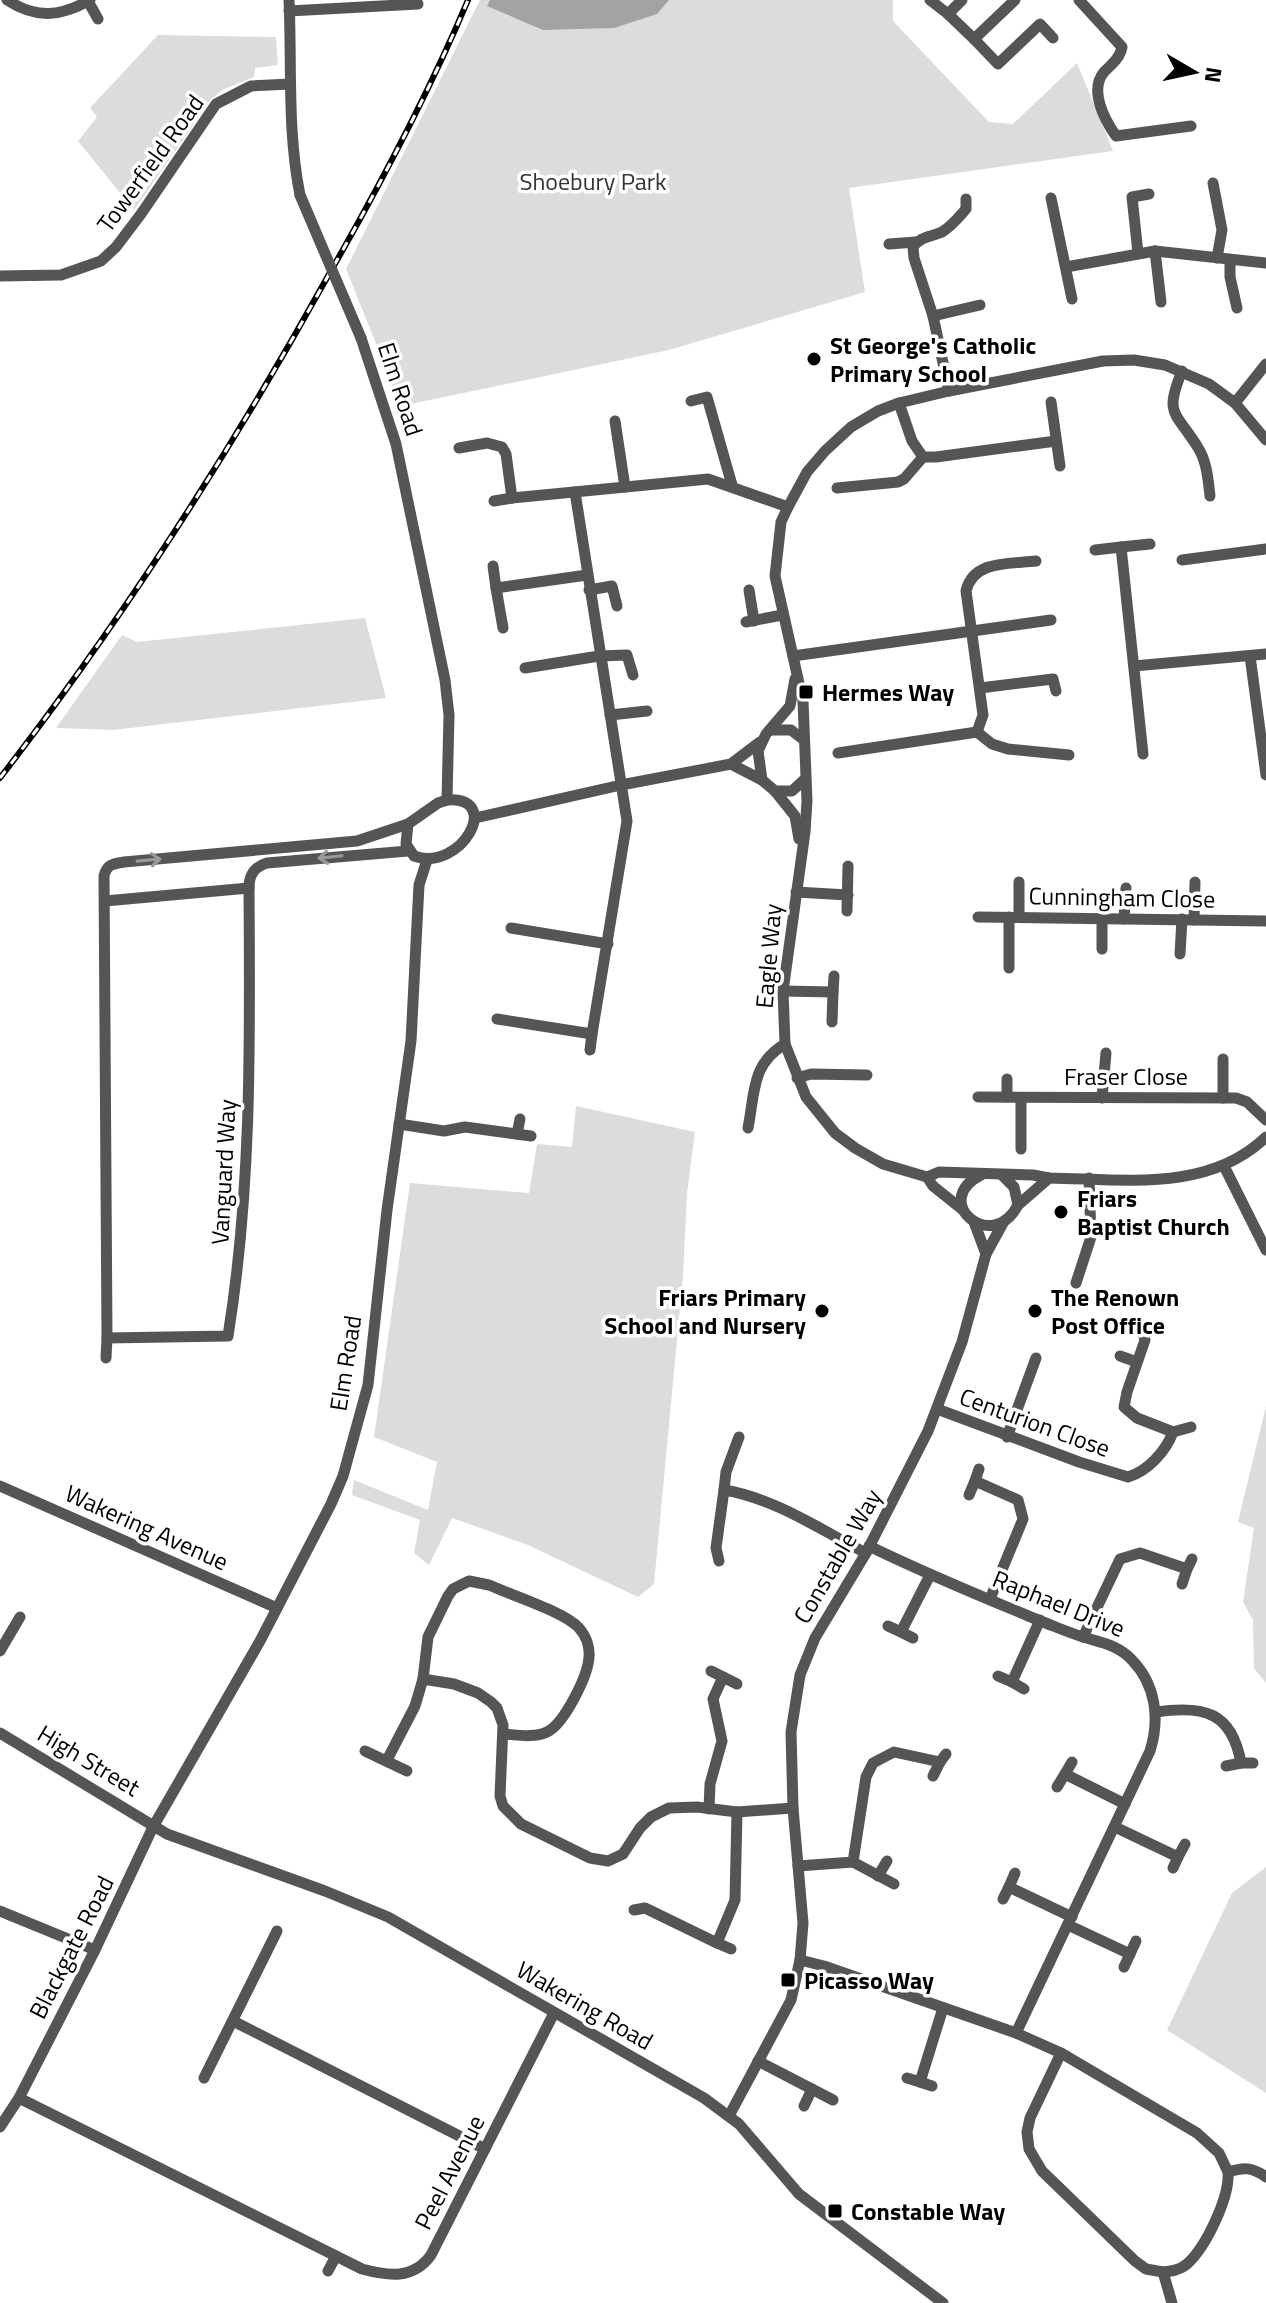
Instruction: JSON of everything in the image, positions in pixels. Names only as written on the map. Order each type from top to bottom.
[{"type":"street","points":[[7,0],[19,8],[46,16],[69,11],[89,0],[98,19]]},
{"type":"street","points":[[930,0],[998,64],[1040,24],[1053,38]]},
{"type":"street","points":[[948,14],[962,0]]},
{"type":"street","points":[[974,39],[1015,0]]},
{"type":"street","points":[[1079,0],[1121,44],[1121,55],[1098,80],[1096,91],[1116,136],[1191,126]]},
{"type":"street","points":[[289,6],[418,4]]},
{"type":"street","name":"Elm Road","points":[[289,6],[292,158],[300,195],[361,338],[396,444],[440,650],[449,715],[447,800]]},
{"type":"street","name":"Towerfield Road","points":[[0,276],[61,275],[101,261],[133,225],[216,104],[251,86],[290,84]]},
{"type":"street","points":[[1213,183],[1222,230],[1217,258]]},
{"type":"street","points":[[1138,253],[1132,197],[1149,194]]},
{"type":"street","points":[[1051,198],[1072,299]]},
{"type":"street","points":[[889,244],[916,242],[941,232],[968,209]]},
{"type":"street","points":[[916,242],[914,258],[933,316],[949,391]]},
{"type":"street","points":[[1155,251],[1161,302]]},
{"type":"street","points":[[1066,267],[1155,251],[1266,263]]},
{"type":"street","points":[[1230,260],[1230,277],[1237,308]]},
{"type":"street","points":[[933,316],[980,305]]},
{"type":"street","points":[[731,764],[762,780],[775,791],[792,791],[805,779],[803,701],[775,576],[781,522],[807,472],[836,439],[858,422],[899,403],[949,391],[1103,361],[1144,360],[1182,371],[1220,391],[1235,403],[1266,440]]},
{"type":"street","points":[[1235,403],[1266,364]]},
{"type":"street","points":[[1182,371],[1172,406],[1177,421],[1202,455],[1210,496]]},
{"type":"street","points":[[691,401],[707,397],[732,485]]},
{"type":"street","points":[[1051,402],[1060,466]]},
{"type":"street","points":[[899,403],[912,441],[923,457]]},
{"type":"street","points":[[615,421],[625,487]]},
{"type":"street","points":[[837,488],[898,482],[923,457],[1056,441]]},
{"type":"street","points":[[459,448],[487,443],[502,447],[506,454],[512,498]]},
{"type":"street","points":[[494,501],[708,479],[788,507]]},
{"type":"street","points":[[575,492],[627,821],[590,1050]]},
{"type":"street","points":[[1095,550],[1150,544]]},
{"type":"street","points":[[1121,547],[1143,754]]},
{"type":"street","points":[[1182,560],[1266,549]]},
{"type":"street","points":[[977,732],[983,715],[970,631],[968,581],[984,568],[1036,561]]},
{"type":"street","points":[[493,566],[503,628]]},
{"type":"street","points":[[496,588],[587,575]]},
{"type":"street","points":[[589,590],[612,586],[617,606]]},
{"type":"street","points":[[749,590],[750,622],[782,615]]},
{"type":"street","points":[[793,656],[1051,620]]},
{"type":"street","points":[[1134,666],[1266,654]]},
{"type":"street","points":[[525,668],[599,656],[627,655],[633,675]]},
{"type":"street","points":[[1250,656],[1266,775]]},
{"type":"street","points":[[475,818],[731,764],[760,742],[790,706],[796,674]]},
{"type":"street","points":[[980,688],[1053,679],[1056,691]]},
{"type":"street","points":[[610,715],[647,711]]},
{"type":"street","points":[[771,730],[791,730],[804,740]]},
{"type":"street","points":[[838,753],[977,732],[992,744],[1008,749],[1069,755]]},
{"type":"street","points":[[760,742],[758,762],[762,780]]},
{"type":"street","name":"Eagle Way","points":[[805,779],[805,832],[783,991],[785,1044],[797,1078],[819,1116],[855,1148],[883,1164],[927,1177],[939,1172],[983,1174]]},
{"type":"street","name":"Eagle Way","points":[[775,791],[795,816],[800,857]]},
{"type":"street","points":[[106,1358],[106,868],[111,864],[357,841],[408,824],[447,800],[466,803],[475,818],[468,839],[443,855],[427,860],[408,851],[405,838],[408,824]]},
{"type":"street","points":[[288,846],[288,863]]},
{"type":"street","points":[[105,901],[249,888],[249,880],[256,868],[267,863],[408,851]]},
{"type":"street","name":"Elm Road","points":[[153,1827],[277,1608],[331,1504],[343,1476],[364,1405],[411,1041],[419,885],[427,860]]},
{"type":"street","points":[[847,911],[848,866]]},
{"type":"street","points":[[1009,968],[1019,882]]},
{"type":"street","points":[[1180,954],[1195,882]]},
{"type":"street","name":"Vanguard Way","points":[[107,1338],[228,1336],[239,1261],[249,1129],[249,888]]},
{"type":"street","points":[[1124,919],[1126,888]]},
{"type":"street","points":[[796,892],[848,895]]},
{"type":"street","name":"Cunningham Close","points":[[978,917],[1266,921]]},
{"type":"street","points":[[1102,919],[1102,949]]},
{"type":"street","points":[[511,928],[608,944]]},
{"type":"street","points":[[832,1022],[834,976]]},
{"type":"street","points":[[783,991],[833,992]]},
{"type":"street","points":[[497,1019],[592,1034]]},
{"type":"street","points":[[748,1128],[759,1070],[771,1053],[785,1044]]},
{"type":"street","points":[[1102,1098],[1106,1053]]},
{"type":"street","points":[[1223,1059],[1223,1098]]},
{"type":"street","points":[[797,1078],[811,1074],[867,1075]]},
{"type":"street","points":[[1007,1079],[1007,1097]]},
{"type":"street","name":"Fraser Close","points":[[978,1097],[1236,1098],[1247,1102],[1266,1120]]},
{"type":"street","points":[[1021,1098],[1021,1149]]},
{"type":"street","points":[[517,1134],[520,1119]]},
{"type":"street","points":[[399,1124],[444,1131],[465,1127],[531,1136]]},
{"type":"street","points":[[986,1254],[974,1222],[963,1210],[962,1193],[973,1179],[983,1174],[1049,1178],[1169,1179],[1195,1176],[1224,1166],[1253,1150],[1266,1137]]},
{"type":"street","points":[[1224,1166],[1263,1237],[1266,1250]]},
{"type":"street","points":[[1001,1175],[1014,1187],[1018,1205]]},
{"type":"street","name":"Eagle Way","points":[[927,1177],[933,1186],[963,1210]]},
{"type":"street","points":[[974,1222],[985,1225],[1003,1223],[1049,1178]]},
{"type":"street","points":[[1076,1283],[1091,1237],[1089,1178]]},
{"type":"street","name":"Constable Way","points":[[729,2116],[791,2000],[800,1960],[803,1923],[793,1808],[791,1732],[800,1675],[819,1631],[906,1477],[937,1409],[962,1342],[986,1254],[1003,1223]]},
{"type":"street","points":[[1132,1325],[1142,1331],[1145,1340],[1124,1407],[1131,1415],[1173,1432],[1191,1427]]},
{"type":"street","points":[[1120,1356],[1137,1362]]},
{"type":"street","points":[[1007,1437],[1036,1358]]},
{"type":"street","name":"Centurion Close","points":[[937,1409],[1007,1437],[1128,1477],[1135,1475],[1165,1449],[1173,1432]]},
{"type":"street","points":[[719,1561],[716,1548],[726,1472],[739,1437]]},
{"type":"street","points":[[969,1495],[977,1475],[1018,1500],[1023,1519],[990,1599]]},
{"type":"street","name":"Wakering Avenue","points":[[0,1486],[277,1608]]},
{"type":"street","name":"Raphael Drive","points":[[724,1490],[742,1493],[930,1575],[1083,1637],[1108,1643],[1132,1659],[1147,1682],[1156,1712],[1150,1751],[1016,2033]]},
{"type":"street","points":[[1083,1637],[1120,1559],[1140,1553],[1190,1564],[1182,1584]]},
{"type":"street","points":[[901,1632],[930,1575]]},
{"type":"street","points":[[387,1760],[415,1706],[423,1679],[428,1637],[448,1596],[461,1584],[477,1581],[489,1585],[574,1624],[585,1636],[589,1656],[586,1671],[565,1713],[554,1727],[529,1736],[504,1734]]},
{"type":"street","points":[[0,1651],[20,1617]]},
{"type":"street","points":[[1012,1682],[1040,1620]]},
{"type":"street","points":[[888,1626],[913,1638]]},
{"type":"street","points":[[711,1671],[737,1684]]},
{"type":"street","points":[[998,1676],[1024,1689]]},
{"type":"street","points":[[709,1809],[710,1784],[722,1741],[713,1699],[723,1677]]},
{"type":"street","points":[[423,1679],[454,1684],[486,1697],[500,1715],[504,1734],[500,1796],[506,1810],[521,1824],[590,1858],[608,1861],[623,1854],[651,1817],[669,1808],[737,1812],[793,1808]]},
{"type":"street","points":[[1156,1712],[1189,1708],[1225,1723],[1247,1763],[1226,1766]]},
{"type":"street","name":"High Street","points":[[0,1733],[86,1782],[153,1827]]},
{"type":"street","points":[[365,1751],[407,1771]]},
{"type":"street","points":[[853,1862],[866,1777],[873,1763],[894,1752],[943,1758],[933,1776]]},
{"type":"street","points":[[1057,1787],[1072,1762]]},
{"type":"street","points":[[1065,1774],[1125,1804]]},
{"type":"street","points":[[717,1943],[735,1900],[737,1812]]},
{"type":"street","name":"Blackgate Road","points":[[0,2127],[19,2098],[95,1950],[153,1827]]},
{"type":"street","name":"Wakering Road","points":[[153,1827],[178,1839],[335,1894],[388,1917],[704,2098],[747,2132],[799,2194],[943,2303]]},
{"type":"street","points":[[1115,1827],[1176,1863],[1185,1844]]},
{"type":"street","points":[[878,1876],[887,1861]]},
{"type":"street","points":[[798,1866],[853,1862],[894,1884]]},
{"type":"street","points":[[1003,1899],[1015,1873]]},
{"type":"street","points":[[1009,1887],[1130,1954]]},
{"type":"street","points":[[634,1910],[645,1908],[731,1949]]},
{"type":"street","points":[[0,1911],[95,1950]]},
{"type":"street","points":[[204,2078],[277,1931]]},
{"type":"street","points":[[1124,1967],[1136,1941]]},
{"type":"street","points":[[800,1960],[1016,2033],[1061,2053],[1197,2133],[1219,2153],[1228,2172],[1227,2193],[1196,2253],[1178,2270],[1163,2272],[1146,2269],[1042,2171],[1029,2149],[1027,2132],[1030,2118],[1061,2053]]},
{"type":"street","points":[[907,2078],[926,2084],[943,2008]]},
{"type":"street","name":"Peel Avenue","points":[[19,2098],[362,2269],[399,2275],[424,2265],[554,2013]]},
{"type":"street","points":[[233,2021],[485,2149]]},
{"type":"street","points":[[758,2061],[833,2100]]},
{"type":"street","points":[[804,2106],[812,2089]]},
{"type":"street","points":[[1228,2172],[1243,2167],[1255,2169],[1266,2177]]},
{"type":"street","points":[[328,2271],[336,2256]]},
{"type":"street","points":[[1163,2272],[1172,2303]]},
{"type":"green space","name":"Shoebury Park","points":[[480,0],[893,0],[893,21],[989,122],[1013,124],[1077,63],[1113,151],[849,188],[865,292],[669,350],[401,406],[346,269]]},
{"type":"green space","points":[[158,35],[276,37],[278,65],[255,68],[254,77],[224,89],[212,98],[134,210],[78,141],[97,117],[90,108]]},
{"type":"green space","points":[[365,618],[386,698],[113,730],[56,728],[122,635],[137,642]]},
{"type":"green space","points":[[576,1106],[695,1132],[687,1193],[683,1276],[654,1584],[638,1597],[528,1545],[452,1518],[429,1565],[414,1553],[420,1520],[352,1495],[354,1480],[428,1510],[437,1462],[374,1437],[410,1183],[529,1193],[537,1144],[572,1147]]},
{"type":"green space","points":[[1266,1406],[1266,1683],[1254,1668],[1253,1620],[1243,1602],[1254,1528],[1238,1522]]},
{"type":"green space","points":[[1266,1867],[1266,2093],[1167,2030],[1232,1893]]},
{"type":"shaded area","points":[[490,0],[669,0],[657,14],[614,28],[543,30],[487,6]]},
{"type":"railway","points":[[0,778],[132,596],[253,406],[384,175],[420,106],[468,0]]},
{"type":"place","name":"St George's Catholic Primary School","points":[[814,359]]},
{"type":"place","name":"Hermes Way","points":[[806,692]]},
{"type":"place","name":"Friars Baptist Church","points":[[1061,1212]]},
{"type":"place","name":"Friars Primary School and Nursery","points":[[822,1311]]},
{"type":"place","name":"The Renown Post Office","points":[[1035,1311]]},
{"type":"place","name":"Picasso Way","points":[[788,1980]]},
{"type":"place","name":"Constable Way","points":[[835,2211]]}]
